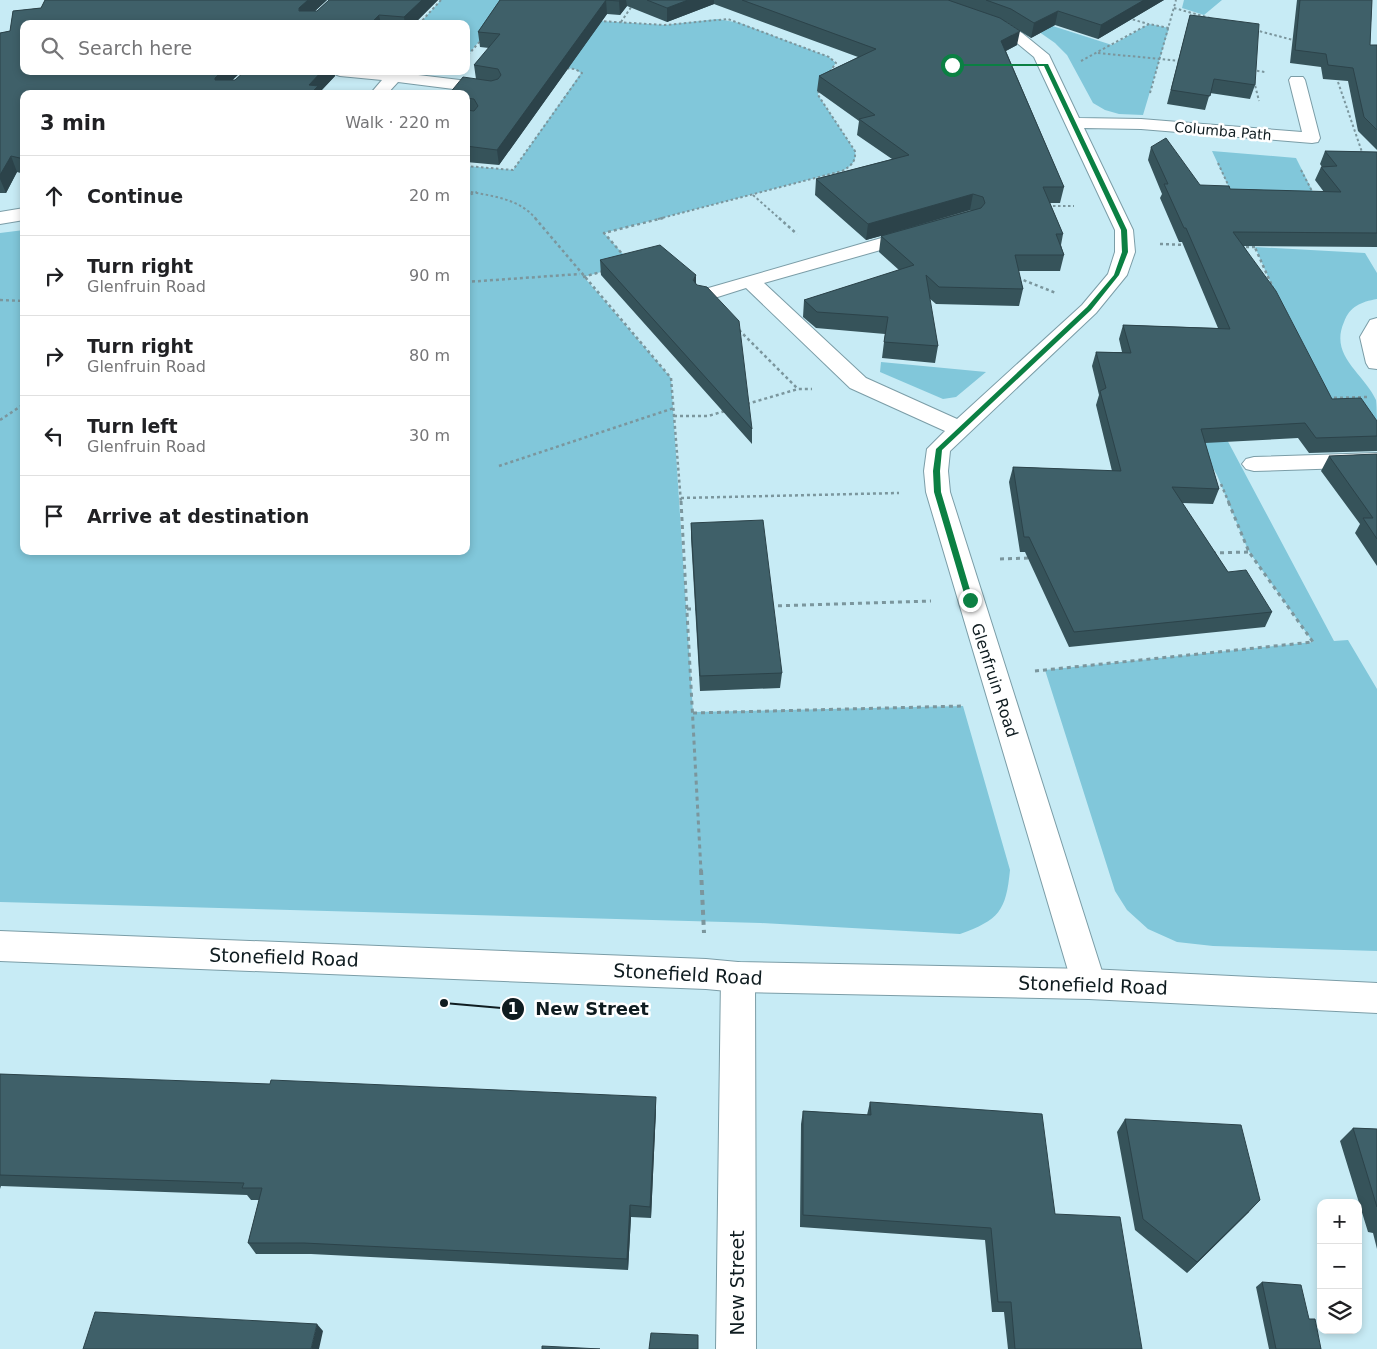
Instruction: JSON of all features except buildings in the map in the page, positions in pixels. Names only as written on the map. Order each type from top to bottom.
[{"type":"street","name":"Glenfruin Road","points":[[934,1],[1003,28],[1017,36],[1041,55],[1075,123],[1111,206],[1124,230],[1125,252],[1116,275],[1091,306],[939,449],[936,471],[938,492],[992,675],[1003,704],[1089,984]]},
{"type":"street","points":[[376,75],[493,89]]},
{"type":"street","points":[[382,90],[394,77]]},
{"type":"street","name":"Columba Path","points":[[1075,123],[1141,124],[1312,138],[1297,80]]},
{"type":"street","points":[[0,218],[20,215]]},
{"type":"street","points":[[705,295],[934,229]]},
{"type":"street","points":[[750,281],[858,383],[960,429]]},
{"type":"street","points":[[1377,324],[1370,337],[1377,363]]},
{"type":"street","points":[[1254,464],[1377,460]]},
{"type":"street","name":"Stonefield Road","points":[[0,946],[722,975],[1089,984],[1377,998]]},
{"type":"street","name":"New Street","points":[[722,975],[736,1349]]},
{"type":"path","points":[[423,20],[441,0]]},
{"type":"path","points":[[621,22],[636,0]]},
{"type":"path","points":[[1141,124],[1169,28],[1175,0]]},
{"type":"path","points":[[1174,8],[1211,18]]},
{"type":"path","points":[[1122,16],[1169,28]]},
{"type":"path","points":[[594,21],[665,25],[728,19],[829,57],[836,63],[826,76]]},
{"type":"path","points":[[1046,65],[1073,64],[1149,24]]},
{"type":"path","points":[[1248,28],[1303,42]]},
{"type":"path","points":[[470,52],[484,36]]},
{"type":"path","points":[[1097,53],[1188,62]]},
{"type":"path","points":[[470,166],[513,170],[582,73],[565,68]]},
{"type":"path","points":[[1252,70],[1297,77],[1297,80]]},
{"type":"path","points":[[1338,76],[1338,82],[1365,159]]},
{"type":"path","points":[[626,257],[604,233],[842,171],[852,165],[856,158],[855,151],[818,95],[820,85]]},
{"type":"path","points":[[818,95],[828,95]]},
{"type":"path","points":[[1202,128],[1232,194]]},
{"type":"path","points":[[1284,136],[1315,196],[1306,196]]},
{"type":"path","points":[[470,191],[512,201],[529,210],[671,378],[693,712],[722,975]]},
{"type":"path","points":[[470,195],[478,192]]},
{"type":"path","points":[[752,194],[800,237]]},
{"type":"path","points":[[1046,206],[1111,206]]},
{"type":"path","points":[[1251,238],[1276,295]]},
{"type":"path","points":[[1125,243],[1195,245]]},
{"type":"path","points":[[1235,247],[1255,247]]},
{"type":"path","points":[[470,282],[582,275],[612,268]]},
{"type":"path","points":[[1018,278],[1091,306]]},
{"type":"path","points":[[0,300],[20,302]]},
{"type":"path","points":[[744,405],[798,390],[842,390],[858,383]]},
{"type":"path","points":[[1321,398],[1377,397]]},
{"type":"path","points":[[0,420],[20,407]]},
{"type":"path","points":[[499,466],[674,408]]},
{"type":"path","points":[[674,416],[708,416],[726,410]]},
{"type":"path","points":[[992,675],[1313,642],[1249,552],[1221,483]]},
{"type":"path","points":[[680,498],[938,492]]},
{"type":"path","points":[[1210,553],[1249,552]]},
{"type":"path","points":[[958,560],[1036,558]]},
{"type":"path","points":[[765,606],[970,600]]},
{"type":"path","points":[[686,609],[706,608]]},
{"type":"path","points":[[693,712],[1003,704]]},
{"type":"shaded area","points":[[441,0],[514,0],[470,52],[470,20],[423,20]]},
{"type":"shaded area","points":[[1184,0],[1222,0],[1204,15],[1182,8]]},
{"type":"shaded area","points":[[1012,13],[1112,45],[1149,24],[1169,28],[1143,115],[1119,114],[1105,110],[1093,103],[1067,55],[1055,43]]},
{"type":"shaded area","points":[[718,19],[740,23],[829,57],[836,63],[820,85],[818,95],[855,151],[853,163],[842,171],[604,233],[631,263],[584,277],[671,378],[693,712],[963,706],[1010,870],[1006,895],[1003,905],[998,912],[984,924],[960,934],[761,923],[0,902],[0,233],[20,230],[20,555],[470,555],[470,166],[513,170],[581,73],[575,69],[537,65],[600,21],[665,25]]},
{"type":"shaded area","points":[[1212,151],[1296,158],[1315,196],[1232,194]]},
{"type":"shaded area","points":[[1255,247],[1365,253],[1377,273],[1377,299],[1361,303],[1349,312],[1341,334],[1341,345],[1344,355],[1371,390],[1376,400],[1377,435],[1216,419],[1334,641],[1348,640],[1377,689],[1377,951],[1213,946],[1177,942],[1148,929],[1127,910],[1115,891],[1045,670],[1313,642],[1248,550],[1217,475],[1173,401],[1321,398]]},
{"type":"shaded area","points":[[881,362],[986,372],[956,397],[943,399],[880,372]]},
{"type":"place","name":"New Street","points":[[444,1003]]},
{"type":"route","points":[[952,65],[1046,65],[1124,230],[1125,252],[1116,275],[1089,309],[939,449],[936,471],[938,492],[970,600]]}]
